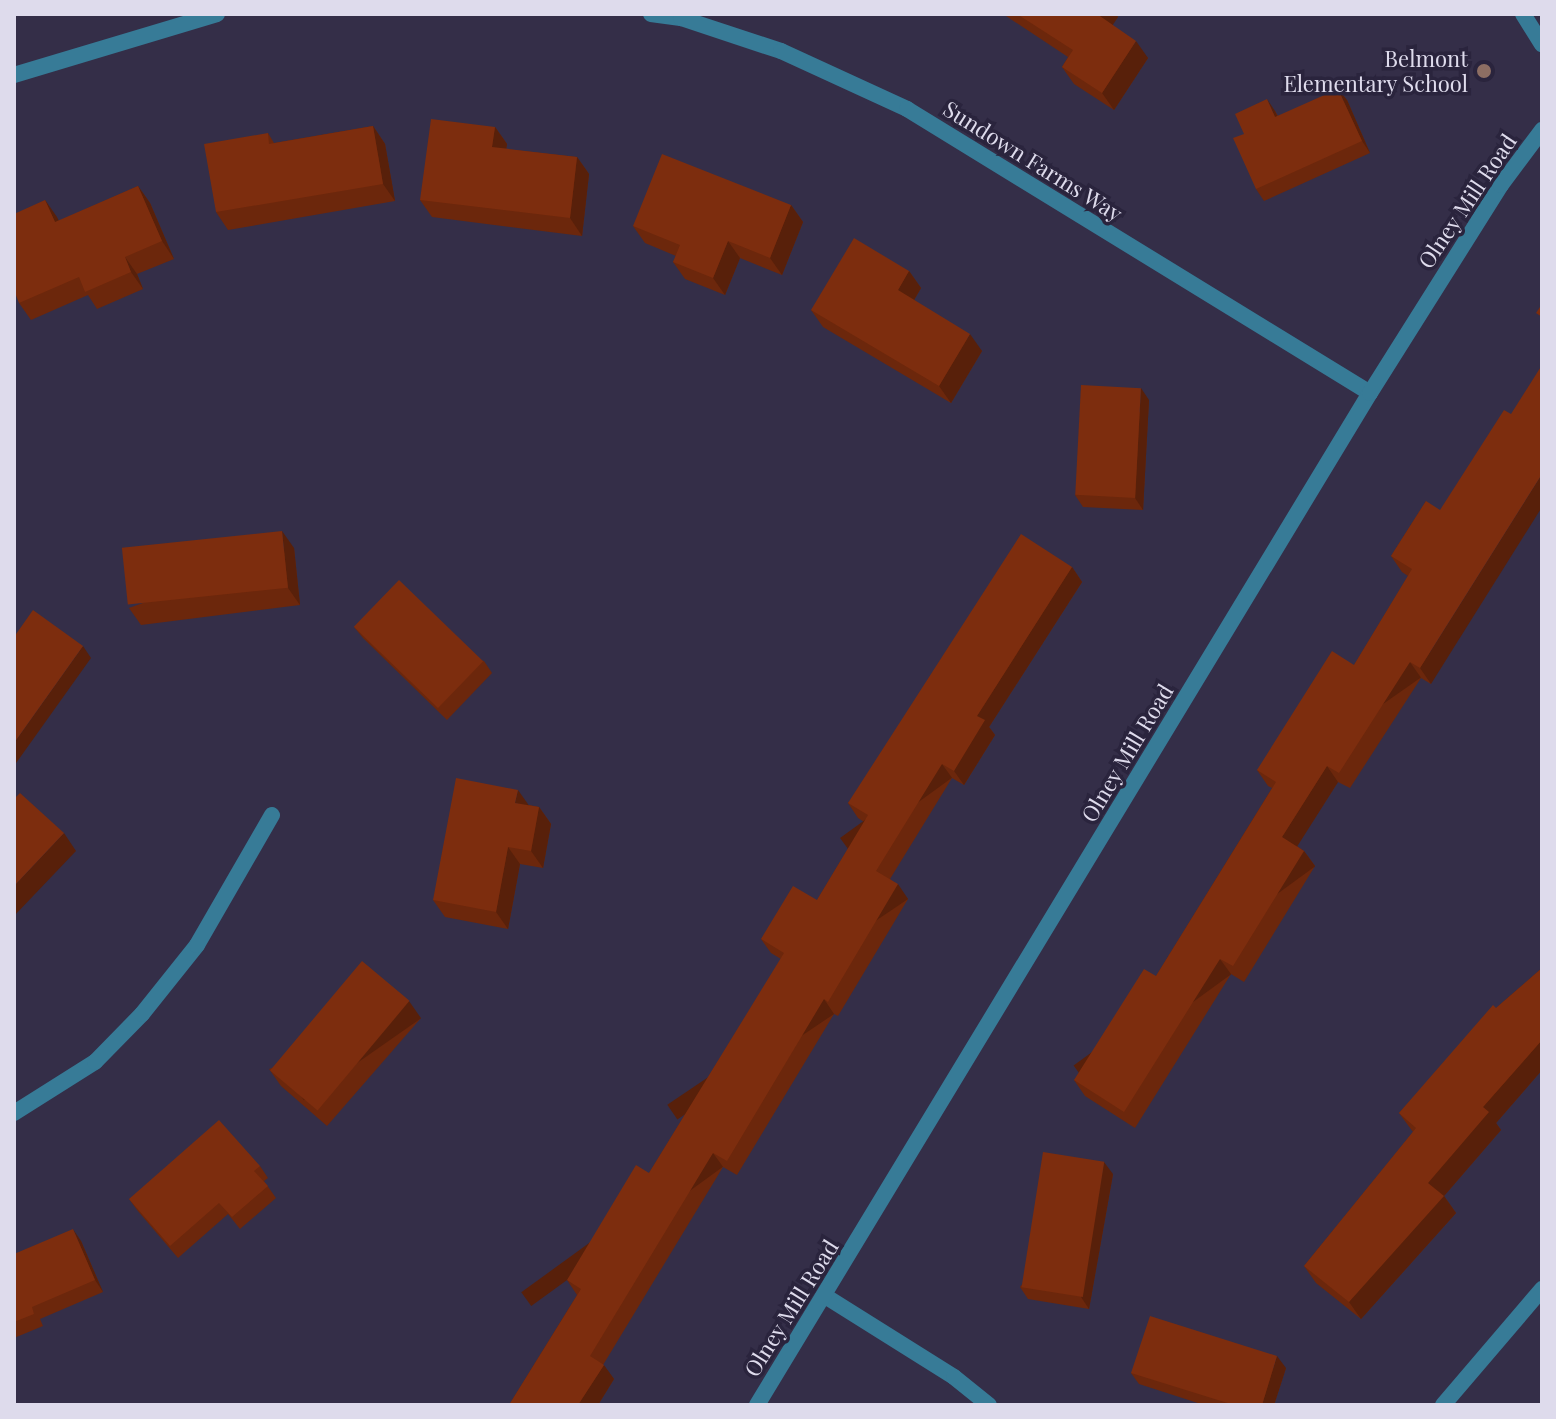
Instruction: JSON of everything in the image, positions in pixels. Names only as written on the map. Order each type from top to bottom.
[{"type":"street","points":[[14,75],[217,14]]},
{"type":"street","name":"Sundown Farms Way","points":[[651,14],[681,18],[781,51],[907,109],[1370,393]]},
{"type":"street","points":[[1523,14],[1542,44]]},
{"type":"street","name":"Olney Mill Road","points":[[757,1405],[1370,393],[1501,185],[1542,130]]},
{"type":"street","points":[[14,1113],[95,1062],[142,1014],[197,945],[272,815]]},
{"type":"street","points":[[1443,1405],[1542,1289]]},
{"type":"street","points":[[825,1296],[954,1377],[989,1405]]},
{"type":"building","points":[[1017,14],[1097,14],[1136,41],[1102,93],[1062,67],[1073,50]]},
{"type":"building","points":[[1338,89],[1362,141],[1256,189],[1233,138],[1244,134],[1235,114],[1267,99],[1275,117]]},
{"type":"building","points":[[431,119],[495,127],[492,147],[577,157],[570,218],[420,200]]},
{"type":"building","points":[[373,126],[383,184],[216,212],[204,144],[268,133],[269,144]]},
{"type":"building","points":[[662,154],[791,205],[770,258],[728,241],[713,278],[673,262],[680,245],[633,226]]},
{"type":"building","points":[[138,186],[162,241],[125,257],[131,272],[85,292],[79,277],[19,303],[14,290],[14,214],[45,200],[55,222]]},
{"type":"building","points":[[854,238],[909,271],[898,290],[970,334],[939,386],[811,310]]},
{"type":"building","points":[[1542,365],[1542,474],[1420,668],[1410,662],[1339,773],[1327,766],[1282,837],[1304,851],[1233,966],[1220,959],[1124,1112],[1074,1080],[1144,969],[1156,976],[1276,782],[1257,770],[1332,651],[1354,665],[1412,569],[1391,556],[1426,501],[1440,510],[1504,410],[1511,414]]},
{"type":"building","points":[[1081,385],[1141,388],[1135,498],[1075,495]]},
{"type":"building","points":[[282,531],[288,588],[128,605],[122,548]]},
{"type":"building","points":[[1021,534],[1072,567],[977,716],[985,720],[954,771],[942,764],[876,871],[898,884],[828,1002],[824,999],[727,1161],[713,1153],[590,1356],[604,1365],[578,1405],[509,1405],[581,1289],[567,1280],[636,1165],[649,1173],[784,953],[761,939],[793,886],[817,900],[868,815],[848,803]]},
{"type":"building","points":[[399,580],[483,661],[438,708],[354,627]]},
{"type":"building","points":[[33,610],[83,646],[14,743],[14,637]]},
{"type":"building","points":[[456,778],[518,790],[515,803],[539,807],[531,851],[508,847],[496,912],[433,900]]},
{"type":"building","points":[[20,793],[64,833],[14,886],[14,799]]},
{"type":"building","points":[[362,961],[409,1001],[318,1110],[270,1071]]},
{"type":"building","points":[[1542,968],[1542,1040],[1483,1107],[1489,1112],[1428,1183],[1444,1196],[1349,1302],[1304,1266],[1416,1128],[1399,1113],[1493,1005],[1496,1008]]},
{"type":"building","points":[[219,1120],[260,1166],[254,1171],[268,1186],[232,1217],[219,1203],[170,1246],[129,1199]]},
{"type":"building","points":[[1043,1152],[1104,1162],[1083,1297],[1022,1287]]},
{"type":"building","points":[[73,1229],[95,1280],[32,1307],[34,1314],[14,1322],[14,1254]]},
{"type":"building","points":[[1150,1316],[1277,1356],[1262,1405],[1234,1405],[1131,1373]]},
{"type":"place","name":"Belmont Elementary School","points":[[1484,71]]}]
